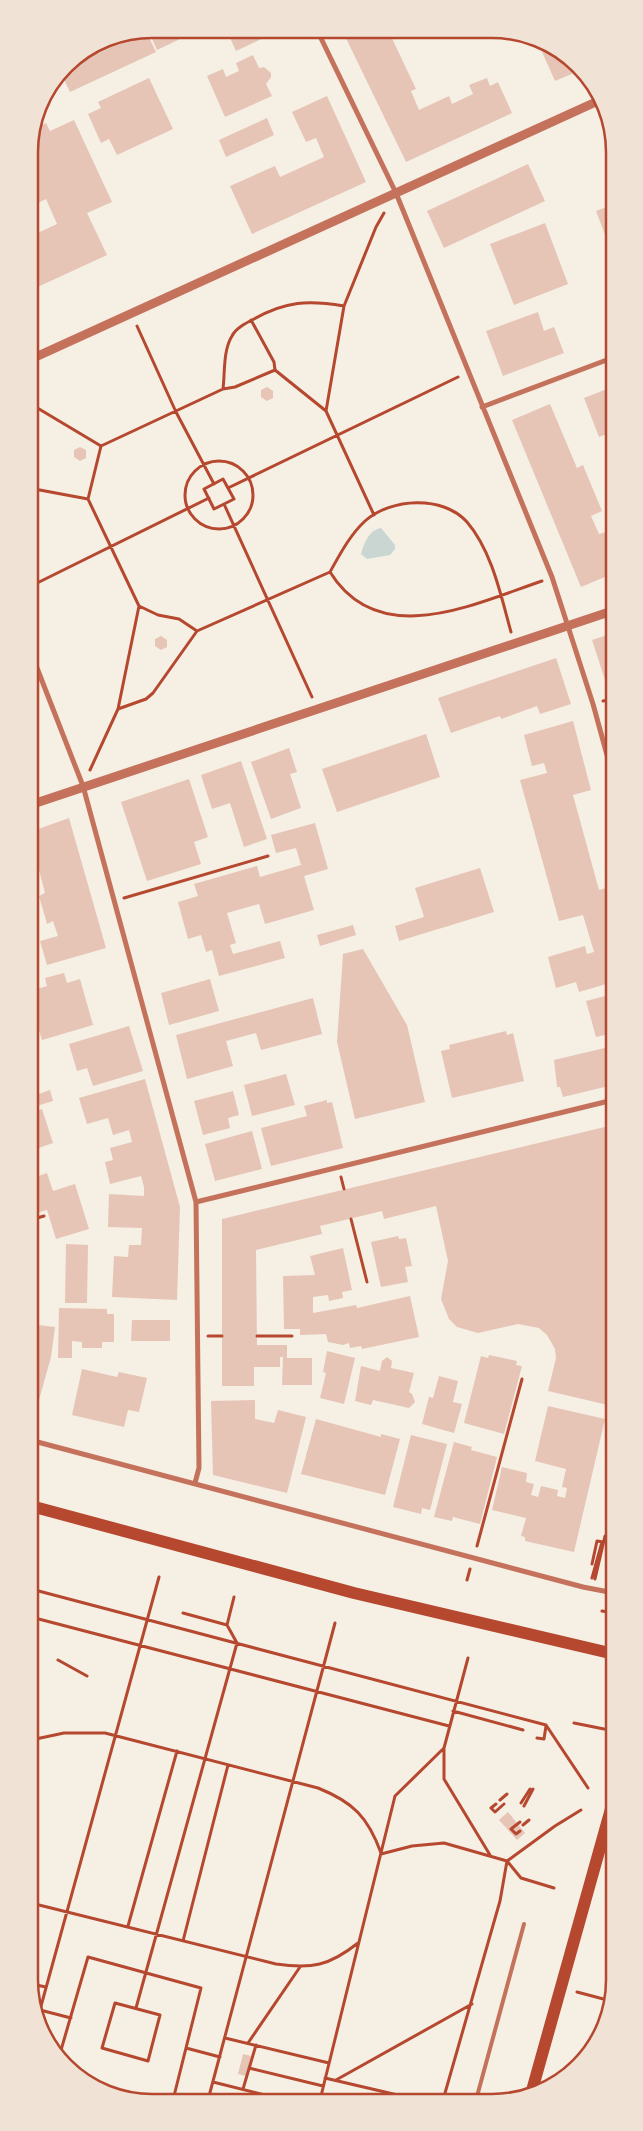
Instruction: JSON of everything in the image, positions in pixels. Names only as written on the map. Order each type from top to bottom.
[{"type":"main road","points":[[38,1508],[354,1593],[605,1652]]},
{"type":"main road","points":[[534,2085],[605,1830]]},
{"type":"street","points":[[321,38],[396,194],[552,577],[606,752]]},
{"type":"street","points":[[38,356],[594,103]]},
{"type":"street","points":[[482,407],[606,360]]},
{"type":"street","points":[[38,802],[606,613]]},
{"type":"street","points":[[38,671],[83,786],[196,1202],[199,1468],[195,1483]]},
{"type":"street","points":[[196,1202],[605,1102]]},
{"type":"street","points":[[38,1442],[605,1591]]},
{"type":"lane","points":[[478,2094],[524,1924]]},
{"type":"path","points":[[326,410],[344,306],[376,227],[396,194]]},
{"type":"path","points":[[223,389],[227,350],[232,336],[251,320],[280,306],[294,303],[323,303],[344,306]]},
{"type":"path","points":[[132,314],[176,412],[214,484]]},
{"type":"path","points":[[251,320],[274,362],[275,370],[326,410],[374,515]]},
{"type":"path","points":[[101,446],[223,389],[235,387],[275,370]]},
{"type":"path","points":[[228,488],[336,434],[468,373]]},
{"type":"path","points":[[38,408],[101,446]]},
{"type":"path","points":[[83,786],[118,709],[138,606],[88,499],[101,446]]},
{"type":"path","points":[[213,461],[234,464],[249,477],[253,488],[250,510],[234,526],[224,529],[207,527],[193,518],[187,509],[184,488],[195,470],[203,464],[213,461]]},
{"type":"path","points":[[223,479],[234,499],[214,509],[204,489],[214,484],[223,479]]},
{"type":"path","points":[[38,490],[88,499]]},
{"type":"path","points":[[38,583],[209,498]]},
{"type":"path","points":[[118,709],[146,699],[153,693],[197,632],[330,572],[357,530],[374,515],[383,510],[415,503],[429,503],[452,509],[468,523],[476,534],[490,566],[515,643]]},
{"type":"path","points":[[224,504],[318,708]]},
{"type":"path","points":[[330,572],[345,592],[360,604],[390,614],[427,616],[449,612],[552,577]]},
{"type":"path","points":[[138,606],[158,615],[179,620],[197,632]]},
{"type":"path","points":[[114,901],[268,856]]},
{"type":"path","points":[[38,1218],[44,1216]]},
{"type":"path","points":[[351,1219],[366,1282]]},
{"type":"path","points":[[256,1336],[292,1336]]},
{"type":"path","points":[[467,1580],[522,1379]]},
{"type":"path","points":[[591,1564],[597,1541],[600,1542]]},
{"type":"path","points":[[592,1579],[600,1542]]},
{"type":"path","points":[[592,1589],[604,1542],[600,1542]]},
{"type":"path","points":[[41,2006],[159,1577]]},
{"type":"path","points":[[38,1592],[546,1725],[588,1788]]},
{"type":"path","points":[[136,2008],[237,1643],[227,1625],[234,1597]]},
{"type":"path","points":[[183,1613],[227,1625]]},
{"type":"path","points":[[38,1619],[449,1726]]},
{"type":"path","points":[[210,2094],[336,1623]]},
{"type":"path","points":[[468,1658],[444,1748],[444,1780],[490,1855]]},
{"type":"path","points":[[58,1660],[86,1676]]},
{"type":"path","points":[[453,1712],[522,1730]]},
{"type":"path","points":[[574,1723],[604,1729]]},
{"type":"path","points":[[537,1738],[544,1739],[546,1725]]},
{"type":"path","points":[[38,1738],[64,1732],[90,1731],[115,1735],[318,1788],[344,1799],[358,1810],[369,1826],[381,1854]]},
{"type":"path","points":[[321,2094],[395,1796],[417,1772],[444,1748]]},
{"type":"path","points":[[128,1926],[178,1751]]},
{"type":"path","points":[[183,1941],[228,1765]]},
{"type":"path","points":[[522,1804],[530,1789]]},
{"type":"path","points":[[496,1804],[491,1808],[495,1812],[508,1795]]},
{"type":"path","points":[[445,2094],[500,1901],[507,1861],[555,1826],[581,1810]]},
{"type":"path","points":[[524,1826],[530,1820]]},
{"type":"path","points":[[520,1822],[511,1829],[516,1834],[520,1830]]},
{"type":"path","points":[[381,1854],[412,1846],[444,1843],[507,1861],[521,1878],[554,1888]]},
{"type":"path","points":[[38,1905],[276,1964],[300,1967],[328,1963],[359,1942]]},
{"type":"path","points":[[61,2049],[88,1957],[201,1988],[174,2094]]},
{"type":"path","points":[[248,2043],[300,1967]]},
{"type":"path","points":[[38,1985],[46,1987]]},
{"type":"path","points":[[577,1992],[603,1999]]},
{"type":"path","points":[[115,2003],[136,2008],[160,2015],[148,2060],[102,2048],[115,2003]]},
{"type":"path","points":[[336,2080],[472,2004]]},
{"type":"path","points":[[42,2011],[71,2018]]},
{"type":"path","points":[[225,2038],[329,2063]]},
{"type":"path","points":[[243,2090],[256,2045]]},
{"type":"path","points":[[186,2048],[220,2057]]},
{"type":"path","points":[[249,2068],[323,2086]]},
{"type":"path","points":[[325,2078],[394,2094]]},
{"type":"path","points":[[213,2082],[260,2094]]},
{"type":"shaded area","points":[[381,528],[395,545],[395,549],[390,555],[367,559],[361,554],[365,541],[373,531]]},
{"type":"building","points":[[136,38],[149,38],[156,52],[70,92],[64,79],[85,60],[127,40]]},
{"type":"building","points":[[152,38],[182,38],[157,50]]},
{"type":"building","points":[[230,38],[263,38],[236,51]]},
{"type":"building","points":[[346,38],[392,38],[416,89],[411,91],[419,110],[449,96],[452,104],[473,94],[469,85],[487,78],[490,86],[498,82],[512,113],[406,162]]},
{"type":"building","points":[[541,49],[561,61],[574,73],[555,81]]},
{"type":"building","points":[[253,55],[259,68],[264,67],[271,73],[271,77],[266,84],[272,96],[225,117],[207,76],[223,69],[226,77],[239,71],[236,63]]},
{"type":"building","points":[[149,78],[173,129],[117,155],[109,139],[101,143],[88,114],[101,108],[98,102]]},
{"type":"building","points":[[327,96],[366,182],[252,234],[230,186],[275,166],[280,177],[324,157],[316,138],[306,142],[292,112]]},
{"type":"building","points":[[267,118],[274,135],[226,157],[219,140]]},
{"type":"building","points":[[74,120],[112,202],[87,213],[107,255],[38,287],[38,233],[57,224],[46,199],[38,203],[38,136],[40,125],[46,123],[50,131]]},
{"type":"building","points":[[528,164],[545,201],[444,248],[427,211]]},
{"type":"building","points":[[606,207],[606,237],[596,211]]},
{"type":"building","points":[[545,223],[568,284],[514,305],[490,244]]},
{"type":"building","points":[[538,312],[544,331],[554,327],[564,353],[503,376],[486,331]]},
{"type":"building","points":[[267,387],[273,391],[273,398],[267,401],[261,397],[261,390]]},
{"type":"building","points":[[606,389],[606,434],[599,437],[584,398]]},
{"type":"building","points":[[550,404],[577,468],[583,465],[602,511],[591,516],[599,534],[606,532],[606,577],[581,587],[512,420]]},
{"type":"building","points":[[80,447],[86,450],[86,458],[80,461],[74,457],[74,450]]},
{"type":"building","points":[[606,635],[606,682],[592,640]]},
{"type":"building","points":[[161,636],[167,640],[167,647],[161,650],[155,646],[155,639]]},
{"type":"building","points":[[556,658],[571,704],[540,714],[537,706],[501,719],[500,716],[451,733],[438,698]]},
{"type":"building","points":[[573,721],[591,790],[573,795],[599,890],[606,888],[606,984],[579,992],[576,982],[556,988],[548,957],[585,946],[587,954],[594,952],[583,915],[559,921],[520,780],[547,773],[544,763],[532,766],[524,735]]},
{"type":"building","points":[[426,734],[440,777],[337,812],[322,769]]},
{"type":"building","points":[[289,748],[297,772],[290,774],[301,808],[271,819],[251,762]]},
{"type":"building","points":[[241,761],[267,839],[244,847],[230,803],[212,809],[201,775]]},
{"type":"building","points":[[189,779],[208,837],[194,842],[201,864],[147,881],[121,802]]},
{"type":"building","points":[[69,818],[106,948],[47,965],[40,941],[58,936],[53,921],[47,924],[39,896],[45,893],[38,866],[38,829]]},
{"type":"building","points":[[315,823],[328,869],[304,876],[314,910],[265,924],[259,904],[227,913],[236,943],[230,945],[233,954],[280,941],[285,958],[219,976],[212,950],[206,952],[201,935],[188,939],[178,902],[198,896],[194,884],[257,866],[260,877],[301,865],[296,848],[276,853],[271,835]]},
{"type":"building","points":[[480,868],[494,912],[399,941],[395,926],[424,917],[415,888]]},
{"type":"building","points":[[353,925],[356,935],[320,946],[317,935]]},
{"type":"building","points":[[363,949],[407,1025],[425,1102],[355,1119],[337,1042],[343,954]]},
{"type":"building","points":[[64,973],[67,983],[80,979],[93,1025],[42,1040],[38,1027],[38,989],[47,986],[45,978]]},
{"type":"building","points":[[210,979],[219,1011],[169,1025],[161,993]]},
{"type":"building","points":[[606,996],[606,1035],[596,1037],[586,1001]]},
{"type":"building","points":[[313,998],[322,1034],[261,1050],[256,1033],[226,1041],[233,1066],[187,1079],[176,1035]]},
{"type":"building","points":[[129,1026],[143,1071],[93,1086],[87,1068],[77,1071],[69,1044]]},
{"type":"building","points":[[506,1031],[507,1035],[513,1033],[524,1081],[452,1098],[441,1051],[450,1049],[449,1045]]},
{"type":"building","points":[[606,1048],[605,1087],[563,1097],[560,1087],[557,1087],[554,1060]]},
{"type":"building","points":[[286,1074],[295,1105],[252,1116],[244,1085]]},
{"type":"building","points":[[145,1079],[180,1207],[177,1300],[112,1297],[114,1256],[128,1257],[129,1245],[141,1245],[142,1228],[108,1227],[109,1194],[144,1196],[144,1187],[141,1176],[110,1184],[105,1162],[113,1160],[110,1148],[132,1142],[129,1130],[113,1135],[108,1118],[87,1124],[79,1098]]},
{"type":"building","points":[[50,1090],[53,1101],[38,1106],[38,1094]]},
{"type":"building","points":[[233,1091],[239,1115],[228,1118],[230,1128],[203,1135],[194,1101]]},
{"type":"building","points":[[327,1100],[327,1103],[332,1102],[343,1148],[271,1166],[261,1128],[307,1116],[304,1106]]},
{"type":"building","points":[[42,1109],[53,1143],[38,1148],[38,1110]]},
{"type":"building","points":[[605,1127],[605,1404],[548,1391],[556,1358],[555,1349],[547,1335],[539,1328],[518,1324],[478,1333],[457,1327],[449,1319],[441,1299],[448,1261],[436,1206],[384,1219],[382,1211],[320,1226],[322,1234],[256,1250],[257,1345],[287,1345],[287,1358],[312,1358],[312,1385],[282,1385],[283,1357],[280,1357],[280,1367],[254,1367],[254,1386],[222,1386],[222,1219]]},
{"type":"building","points":[[252,1131],[262,1169],[215,1181],[205,1144]]},
{"type":"building","points":[[47,1173],[53,1191],[75,1184],[89,1229],[56,1239],[47,1210],[38,1213],[38,1176]]},
{"type":"building","points":[[398,1236],[399,1239],[406,1238],[412,1266],[405,1267],[408,1282],[381,1287],[371,1242]]},
{"type":"building","points":[[66,1244],[88,1245],[87,1303],[65,1303]]},
{"type":"building","points":[[343,1248],[352,1290],[342,1292],[343,1298],[329,1301],[328,1295],[313,1297],[313,1313],[356,1305],[357,1308],[410,1296],[419,1337],[362,1349],[361,1346],[350,1348],[349,1343],[343,1345],[328,1342],[326,1334],[300,1335],[300,1329],[284,1329],[283,1276],[315,1275],[310,1256]]},
{"type":"building","points":[[59,1308],[107,1309],[107,1314],[114,1314],[114,1342],[102,1342],[102,1348],[82,1348],[82,1342],[72,1341],[72,1358],[58,1358]]},
{"type":"building","points":[[132,1320],[170,1320],[170,1341],[131,1341]]},
{"type":"building","points":[[38,1325],[55,1327],[51,1357],[38,1403]]},
{"type":"building","points":[[327,1351],[355,1358],[344,1404],[320,1398],[326,1373],[323,1372]]},
{"type":"building","points":[[489,1355],[517,1361],[516,1365],[522,1366],[504,1434],[464,1423],[481,1356],[488,1358]]},
{"type":"building","points":[[387,1357],[392,1361],[391,1368],[414,1373],[409,1392],[412,1394],[415,1402],[409,1408],[373,1400],[371,1405],[355,1401],[361,1366],[380,1371],[382,1361]]},
{"type":"building","points":[[82,1369],[117,1377],[119,1372],[147,1378],[139,1412],[128,1410],[124,1427],[72,1415]]},
{"type":"building","points":[[439,1376],[458,1381],[453,1402],[462,1404],[454,1433],[422,1424],[429,1397],[433,1398]]},
{"type":"building","points":[[255,1400],[255,1419],[274,1423],[278,1410],[306,1417],[287,1493],[213,1475],[211,1401]]},
{"type":"building","points":[[548,1406],[605,1419],[574,1552],[525,1541],[525,1537],[521,1536],[526,1518],[492,1510],[502,1467],[527,1473],[526,1482],[534,1484],[531,1495],[538,1497],[541,1486],[558,1490],[557,1496],[565,1498],[567,1488],[562,1487],[566,1469],[535,1461]]},
{"type":"building","points":[[316,1419],[381,1437],[381,1434],[400,1439],[385,1495],[301,1474]]},
{"type":"building","points":[[411,1435],[447,1444],[430,1510],[422,1508],[421,1514],[393,1507]]},
{"type":"building","points":[[454,1442],[472,1447],[471,1450],[497,1457],[480,1524],[453,1517],[452,1521],[434,1517]]},
{"type":"building","points":[[508,1812],[525,1833],[517,1840],[499,1820]]},
{"type":"building","points":[[243,2054],[251,2056],[246,2076],[238,2074]]}]
